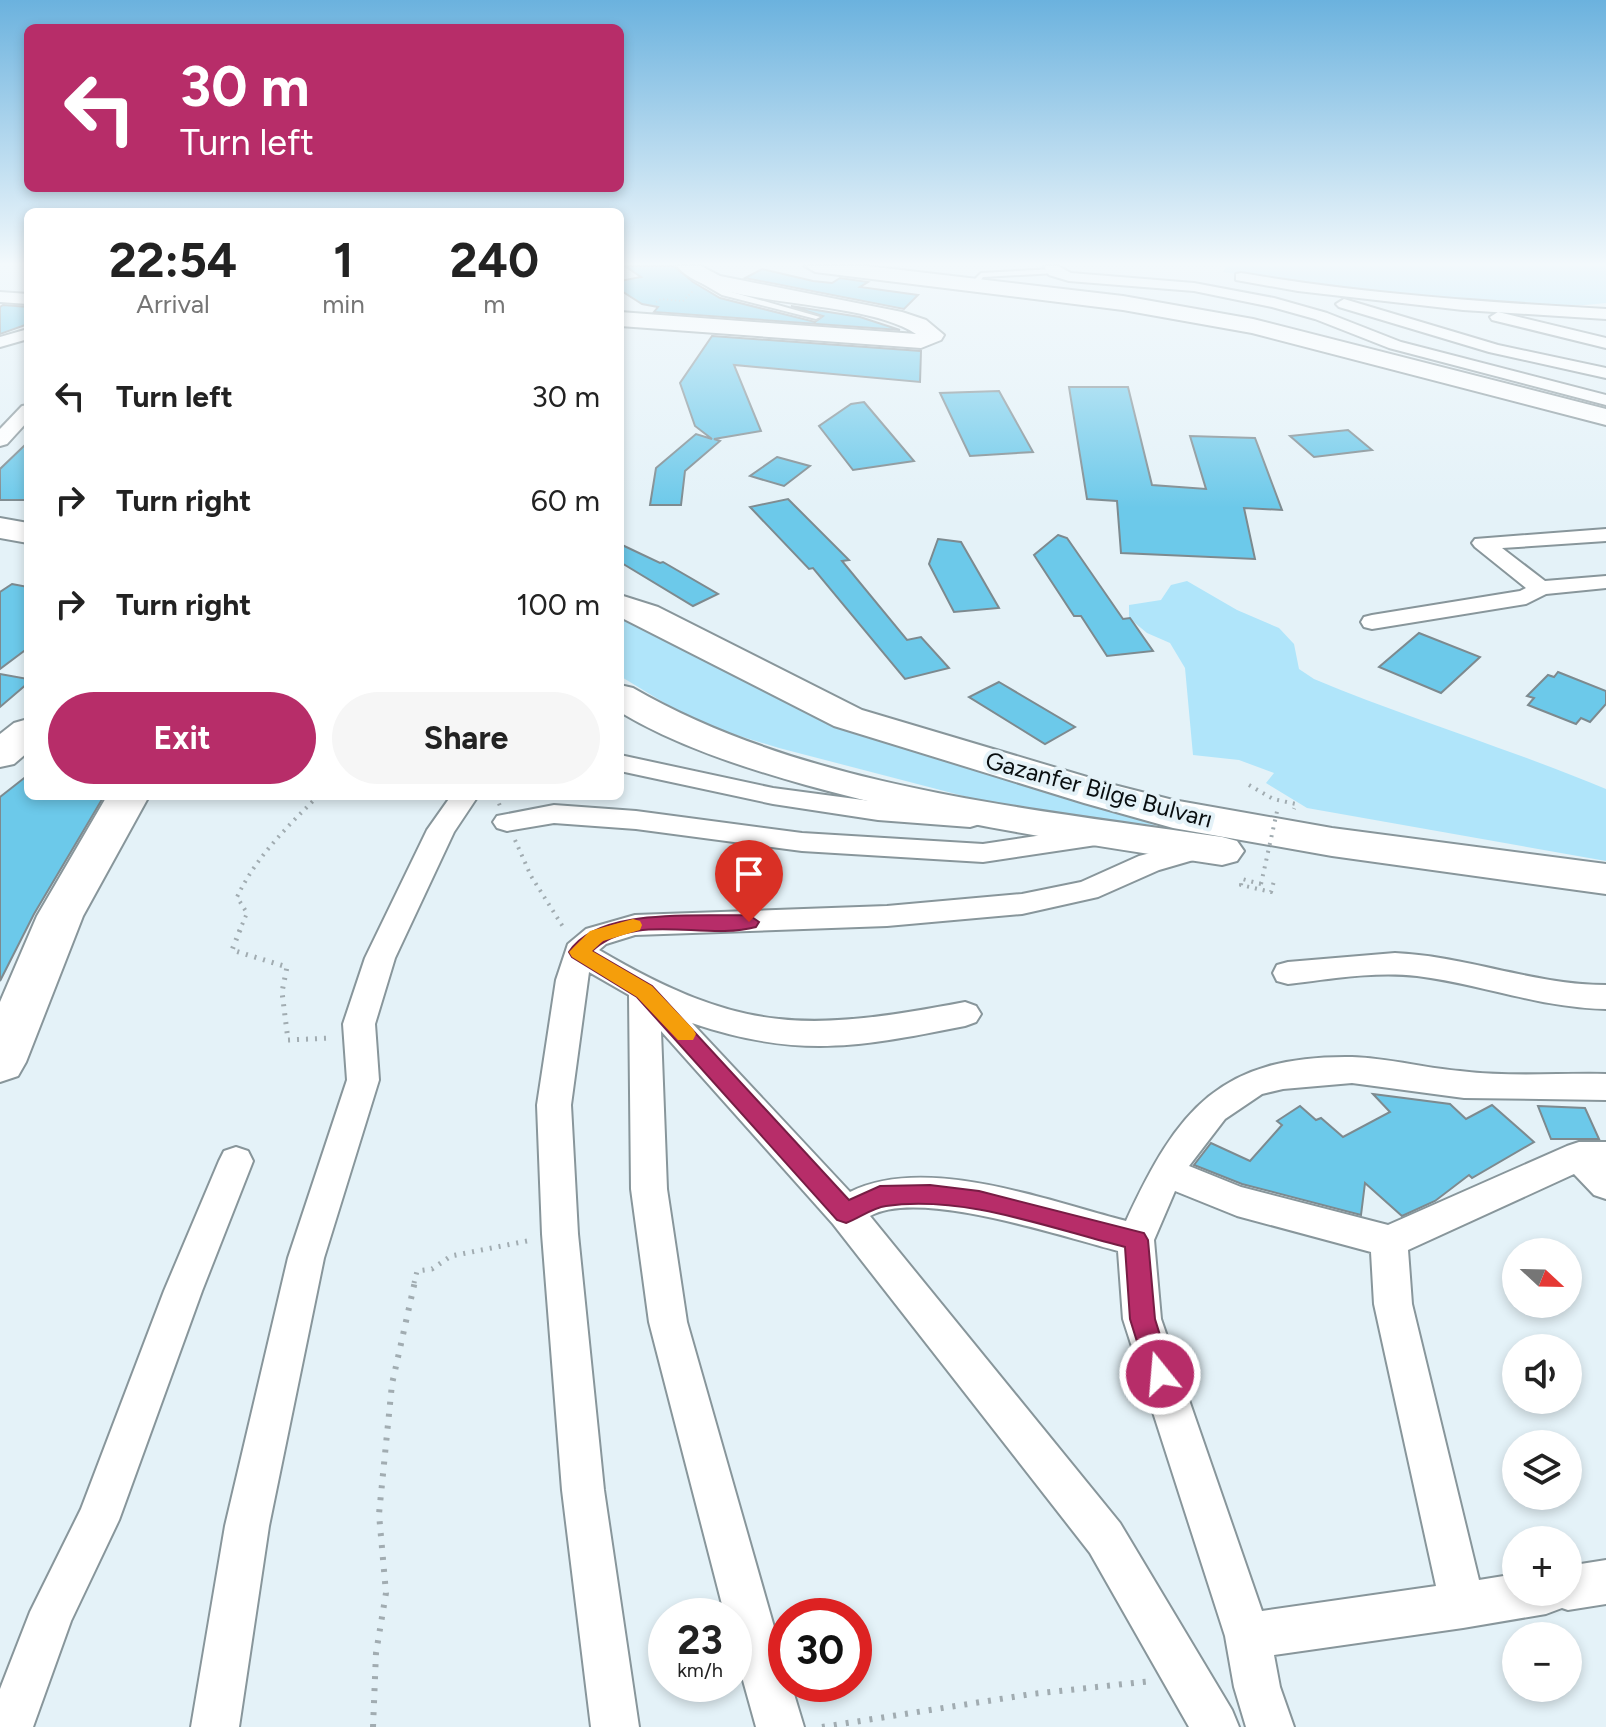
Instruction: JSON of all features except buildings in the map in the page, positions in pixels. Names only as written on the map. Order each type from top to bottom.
[{"type":"main road","points":[[1333,347],[1606,417]]},
{"type":"main road","name":"Gazanfer Bilge Bulvarı","points":[[624,606],[646,614],[848,718],[1099,794],[1173,814],[1332,842],[1606,879]]},
{"type":"main road","name":"Gazanfer Bilge Bulvarı","points":[[624,698],[658,719],[844,794],[1606,907]]},
{"type":"main road","points":[[0,755],[24,734]]},
{"type":"main road","points":[[0,1062],[60,916],[126,800]]},
{"type":"street","points":[[1401,347],[1606,400]]},
{"type":"street","points":[[1487,347],[1606,373]]},
{"type":"street","points":[[0,440],[24,414]]},
{"type":"street","points":[[1540,588],[1482,543],[1606,535]]},
{"type":"street","points":[[1372,622],[1526,597],[1540,588],[1606,582]]},
{"type":"street","points":[[624,764],[773,796],[844,794]]},
{"type":"street","points":[[215,1727],[247,1526],[303,1273],[363,1080],[359,1024],[380,958],[441,830],[462,800]]},
{"type":"street","points":[[507,822],[554,814],[636,820],[802,842],[983,853],[1105,835]]},
{"type":"street","points":[[615,1727],[583,1490],[560,1234],[554,1105],[571,980],[579,952],[596,936],[635,925],[887,916],[1022,904],[1088,890],[1149,863],[1204,848]]},
{"type":"street","points":[[579,952],[644,992],[714,1018],[782,1034],[837,1034],[965,1014]]},
{"type":"street","points":[[1288,973],[1372,964],[1414,965],[1556,994],[1606,997]]},
{"type":"street","points":[[644,992],[846,1213],[1105,1538],[1133,1581],[1215,1727]]},
{"type":"street","points":[[644,992],[649,1189],[668,1322],[780,1727]]},
{"type":"street","points":[[1268,1726],[1248,1636],[1142,1319],[1136,1240],[1166,1172],[1213,1109],[1253,1083],[1283,1076],[1352,1070],[1464,1085],[1606,1087]]},
{"type":"street","points":[[1166,1172],[1237,1201],[1389,1241],[1592,1156],[1606,1184]]},
{"type":"street","points":[[9,1727],[52,1612],[98,1520],[183,1291],[236,1161]]},
{"type":"street","points":[[846,1213],[880,1196],[930,1194],[979,1201],[1136,1240]]},
{"type":"street","points":[[1389,1241],[1393,1304],[1463,1606]]},
{"type":"street","points":[[1582,1586],[1606,1582]]},
{"type":"street","points":[[1248,1636],[1502,1599]]},
{"type":"path","points":[[1249,785],[1273,799],[1296,804],[1294,811],[1278,807],[1261,884],[1242,879],[1241,885],[1271,892],[1274,881]]},
{"type":"path","points":[[314,800],[271,845],[241,886],[237,897],[247,913],[232,950],[287,967],[282,992],[288,1040],[360,1037]]},
{"type":"path","points":[[498,800],[531,876],[579,952]]},
{"type":"path","points":[[373,1727],[376,1653],[386,1593],[379,1514],[392,1384],[417,1271],[432,1269],[451,1256],[560,1234]]},
{"type":"path","points":[[822,1727],[1032,1694],[1186,1677]]},
{"type":"shaded area","points":[[1187,581],[1237,610],[1279,628],[1294,644],[1299,669],[1314,679],[1606,789],[1606,861],[1307,808],[1266,783],[1274,773],[1239,760],[1193,755],[1185,668],[1170,643],[1147,633],[1129,618],[1129,605],[1161,600],[1171,585]]},
{"type":"shaded area","points":[[624,614],[820,711],[1169,830],[998,805],[779,748],[723,731],[676,710],[624,678]]},
{"type":"slow traffic","points":[[633,925],[596,936],[586,942],[579,952],[644,992],[685,1034]]},
{"type":"route","points":[[749,922],[618,928],[586,942],[579,952],[644,992],[704,1054],[846,1213],[880,1196],[930,1194],[979,1201],[1136,1240],[1142,1319],[1160,1374]]}]
